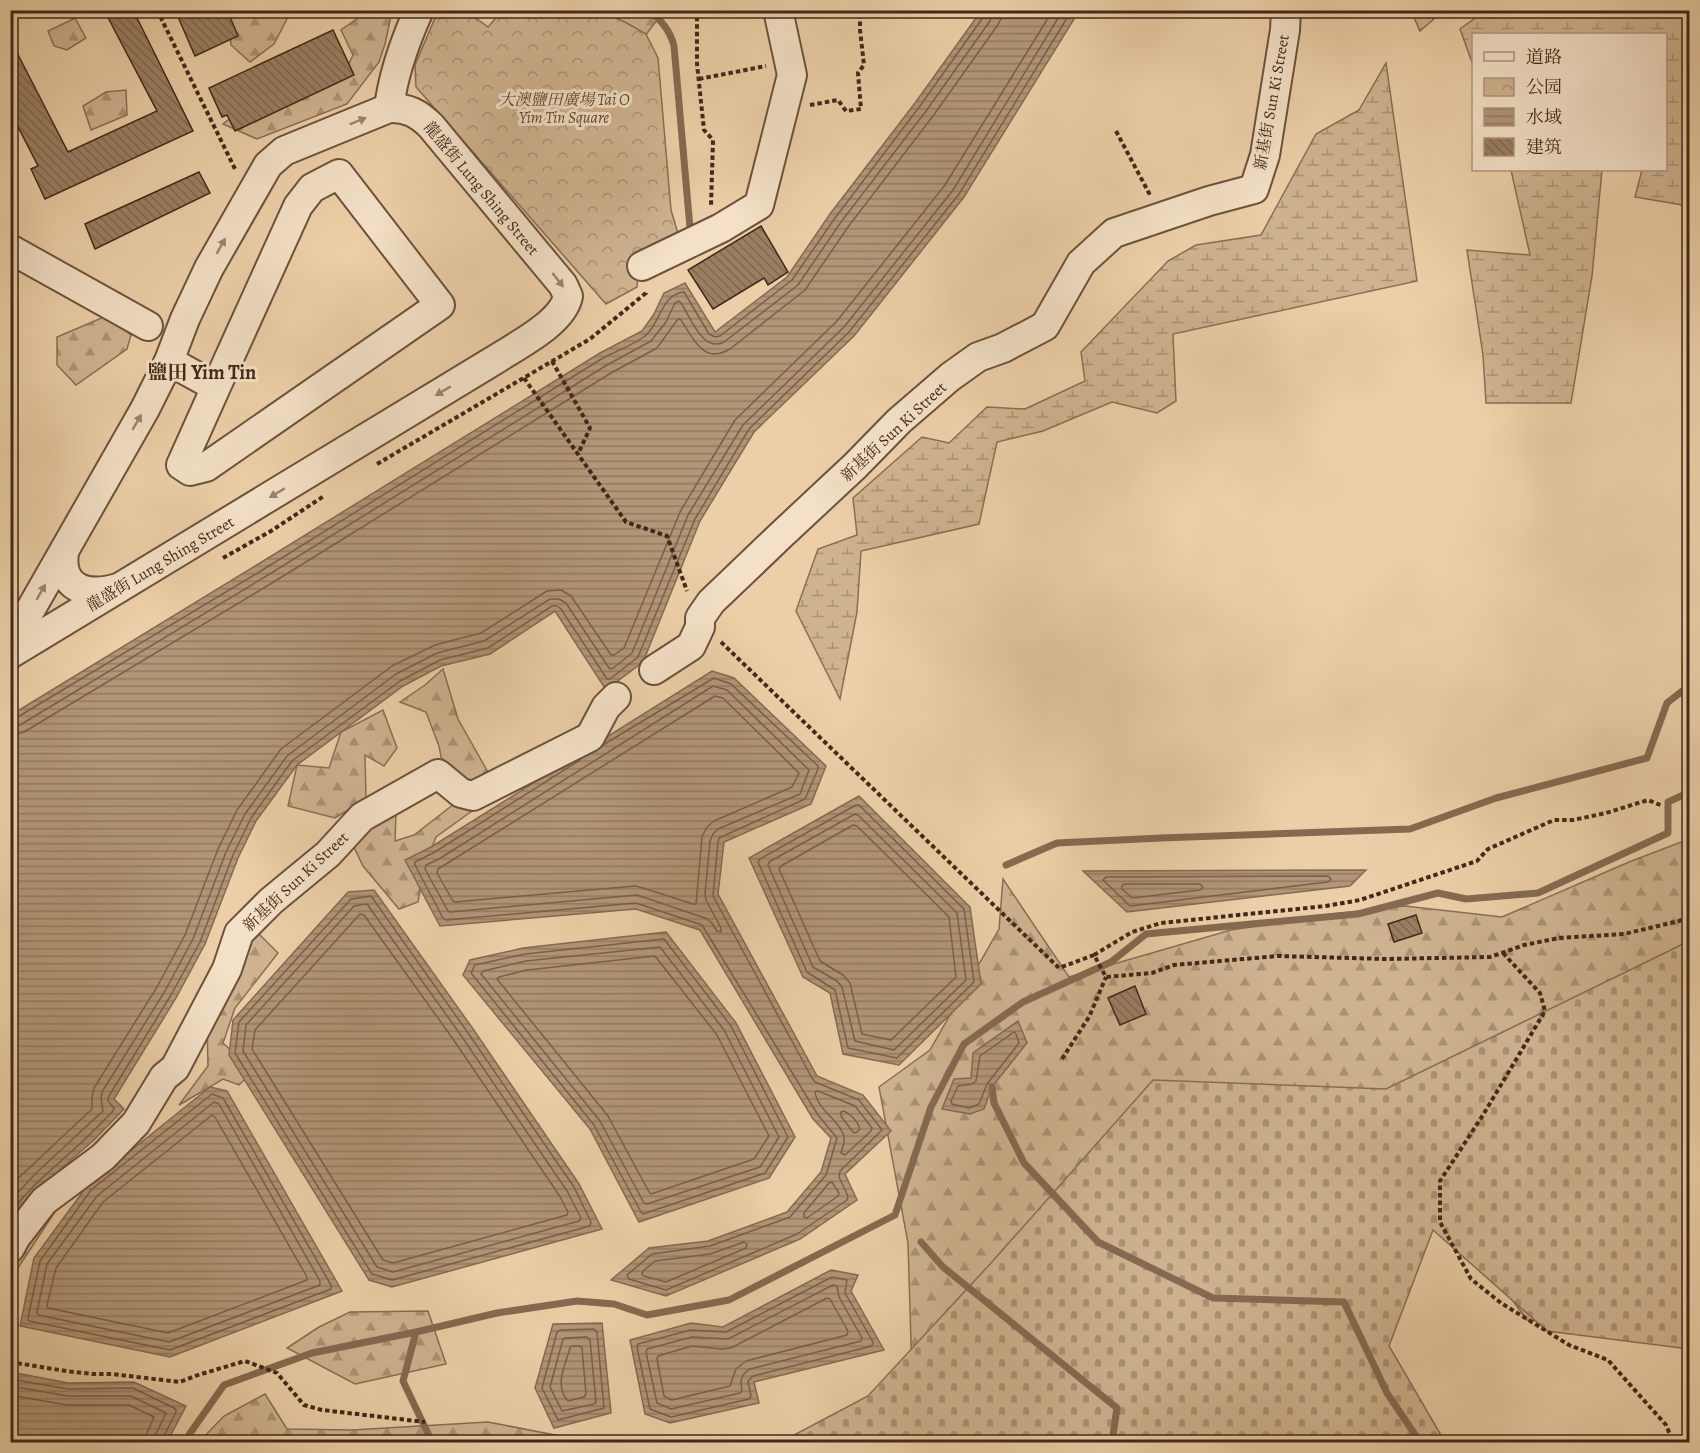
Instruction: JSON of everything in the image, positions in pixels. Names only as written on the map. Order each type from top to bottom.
[{"type":"street","points":[[10,642],[145,409],[169,361],[185,319],[209,268],[268,165],[284,151],[389,108],[396,72],[419,10]]},
{"type":"street","points":[[642,266],[712,232],[759,205],[792,75],[778,10]]},
{"type":"street","name":"新基街 Sun Ki Street","points":[[654,670],[691,646],[700,627],[700,618],[711,602],[855,466],[899,421],[950,377],[978,357],[1014,343],[1045,326],[1081,263],[1114,233],[1254,189],[1265,155],[1285,30],[1286,10]]},
{"type":"street","name":"龍盛街 Lung Shing Street","points":[[10,654],[493,361],[550,324],[563,309],[568,296],[563,285],[431,126],[422,116],[410,110],[389,108]]},
{"type":"street","points":[[339,174],[440,305],[206,467],[190,471],[181,465],[216,387],[298,206],[312,188],[339,174]]},
{"type":"street","points":[[10,249],[148,326]]},
{"type":"street","points":[[169,361],[216,387]]},
{"type":"street","points":[[64,552],[63,561],[67,578],[80,589],[98,592],[123,586]]},
{"type":"street","name":"新基街 Sun Ki Street","points":[[10,1248],[44,1201],[104,1156],[136,1123],[164,1077],[175,1068],[227,969],[239,933],[271,901],[328,854],[362,817],[438,774],[461,793],[473,796],[590,737],[606,707],[616,697]]},
{"type":"path","points":[[156,10],[236,172]]},
{"type":"path","points":[[693,10],[697,19],[704,130],[713,140],[712,232]]},
{"type":"path","points":[[785,102],[814,105],[838,100],[846,111],[861,109],[858,73],[864,65],[860,10]]},
{"type":"path","points":[[699,79],[789,62]]},
{"type":"path","points":[[1116,131],[1162,217]]},
{"type":"path","points":[[552,362],[590,428],[578,454]]},
{"type":"path","points":[[524,378],[626,522],[667,536],[700,627],[723,643],[1059,968],[1094,956],[1132,932],[1161,923],[1326,906],[1360,900],[1477,861],[1488,849],[1554,820],[1573,820],[1606,813],[1648,800],[1664,806]]},
{"type":"path","points":[[1106,976],[1152,973],[1174,965],[1278,956],[1408,959],[1490,957],[1524,945],[1559,938],[1624,934],[1689,917]]},
{"type":"path","points":[[1503,953],[1540,993],[1545,1011],[1483,1115],[1440,1181],[1440,1222],[1471,1279],[1500,1303],[1569,1345],[1608,1360],[1666,1425],[1673,1443]]},
{"type":"path","points":[[1094,956],[1106,976]]},
{"type":"path","points":[[1062,1059],[1089,1017],[1106,976]]},
{"type":"path","points":[[10,1362],[66,1371],[180,1382],[245,1361],[277,1373],[304,1405],[322,1410],[425,1422]]},
{"type":"green space","points":[[228,11],[291,11],[274,44],[250,62],[231,45]]},
{"type":"green space","points":[[368,11],[392,11],[379,62],[347,104],[257,139],[223,124],[242,109],[344,74],[353,55],[341,30]]},
{"type":"green space","name":"大澳鹽田廣場 Tai O Yim Tin Square","points":[[438,11],[466,11],[488,27],[502,11],[599,11],[646,34],[658,58],[671,210],[679,237],[639,261],[637,287],[606,304],[416,87],[415,65]]},
{"type":"green space","points":[[555,11],[664,11],[638,45]]},
{"type":"green space","points":[[1411,11],[1443,11],[1420,31]]},
{"type":"green space","points":[[1485,11],[1689,11],[1689,206],[1635,197],[1642,171],[1667,171],[1667,33],[1472,33],[1472,62],[1460,29]]},
{"type":"green space","points":[[75,18],[86,38],[67,50],[54,46],[48,31]]},
{"type":"green space","points":[[1386,63],[1417,281],[1173,334],[1176,401],[1157,413],[1112,402],[1043,431],[997,442],[979,524],[861,551],[857,612],[840,699],[796,611],[818,549],[857,535],[853,498],[922,437],[949,443],[987,407],[1025,409],[1085,381],[1081,352],[1168,261],[1196,245],[1261,235],[1316,134],[1359,110]]},
{"type":"green space","points":[[126,90],[127,115],[91,130],[83,106],[106,92]]},
{"type":"green space","points":[[1511,171],[1602,171],[1592,276],[1571,403],[1486,403],[1483,355],[1467,250],[1530,255]]},
{"type":"green space","points":[[106,316],[131,335],[127,349],[76,385],[57,365],[57,337]]},
{"type":"green space","points":[[443,669],[458,719],[489,774],[467,786],[456,777],[441,757],[426,712],[400,702]]},
{"type":"green space","points":[[383,710],[397,748],[384,766],[365,755],[366,799],[335,818],[288,806],[297,765],[329,768],[341,732]]},
{"type":"green space","points":[[454,804],[472,811],[436,837],[425,866],[418,902],[399,909],[363,866],[352,843],[364,808],[396,813],[395,841],[414,835]]},
{"type":"green space","points":[[1689,839],[1689,1275],[1665,1326],[1527,1320],[1443,1205],[914,1442],[908,1243],[879,1087],[930,1050],[999,929],[1003,879],[1069,977],[1231,930],[1332,914],[1405,906],[1502,917],[1629,862]]},
{"type":"green space","points":[[257,932],[278,953],[235,1008],[223,1043],[254,1071],[239,1085],[223,1079],[179,1105],[208,1066],[207,1025]]},
{"type":"green space","points":[[1689,937],[1689,1349],[1547,1331],[1433,1230],[1389,1346],[1445,1442],[781,1442],[868,1396],[991,1263],[1153,1080],[1386,1089],[1679,946]]},
{"type":"green space","points":[[60,1204],[18,1268],[11,1272],[12,1263],[22,1245]]},
{"type":"green space","points":[[428,1311],[446,1364],[355,1384],[287,1348],[319,1327],[350,1312]]},
{"type":"green space","points":[[265,1394],[287,1429],[352,1430],[488,1422],[591,1442],[199,1442],[224,1416]]},
{"type":"water","points":[[981,11],[1079,11],[964,197],[854,336],[754,432],[700,521],[643,662],[606,690],[555,611],[490,654],[441,666],[403,686],[297,765],[256,821],[238,858],[205,944],[176,998],[114,1099],[124,1109],[95,1139],[45,1183],[11,1226],[11,715],[600,353],[642,331],[654,314],[664,293],[685,283],[715,332],[787,277],[830,214],[915,103]]},
{"type":"water","points":[[712,671],[734,678],[826,766],[811,804],[724,842],[718,894],[817,1076],[863,1095],[891,1131],[845,1174],[857,1200],[800,1239],[666,1296],[611,1280],[649,1248],[708,1241],[787,1212],[821,1172],[831,1138],[813,1119],[700,930],[636,909],[440,926],[405,860],[431,847]]},
{"type":"water","points":[[859,796],[970,907],[981,984],[899,1065],[843,1054],[830,993],[803,977],[749,858]]},
{"type":"water","points":[[1366,870],[1350,886],[1127,912],[1083,871]]},
{"type":"water","points":[[374,890],[579,1184],[602,1229],[392,1287],[369,1280],[229,1055],[233,1020],[348,892]]},
{"type":"water","points":[[666,932],[736,1023],[795,1137],[769,1178],[639,1222],[590,1129],[463,975],[470,960],[523,948]]},
{"type":"water","points":[[1018,1021],[1027,1043],[992,1087],[984,1109],[970,1114],[942,1109],[954,1079],[971,1078],[973,1053]]},
{"type":"water","points":[[210,1087],[227,1091],[342,1291],[170,1357],[20,1326],[34,1258],[87,1186]]},
{"type":"water","points":[[831,1270],[858,1275],[851,1291],[884,1350],[754,1382],[759,1403],[670,1423],[645,1414],[630,1340],[691,1323],[723,1327]]},
{"type":"water","points":[[602,1323],[611,1413],[554,1428],[535,1388],[553,1324]]},
{"type":"water","points":[[11,1372],[68,1383],[134,1382],[186,1406],[167,1442],[11,1442]]},
{"type":"building","points":[[104,10],[133,10],[193,131],[45,199],[31,169],[38,166],[10,111],[10,39],[68,152],[157,111]]},
{"type":"building","points":[[175,10],[227,10],[238,36],[195,56]]},
{"type":"building","points":[[333,30],[354,75],[235,131],[227,115],[222,117],[209,88]]},
{"type":"building","points":[[199,172],[210,193],[95,249],[85,224]]},
{"type":"building","points":[[761,226],[788,272],[768,285],[764,278],[713,309],[688,270]]},
{"type":"building","points":[[1416,915],[1422,933],[1394,942],[1388,924]]},
{"type":"building","points":[[1135,986],[1146,1014],[1120,1025],[1108,998]]},
{"type":"waterway","points":[[647,10],[664,25],[674,46],[690,228]]},
{"type":"waterway","points":[[1006,865],[1057,843],[1410,829],[1496,798],[1647,758],[1667,703],[1690,685]]},
{"type":"waterway","points":[[186,1442],[224,1385],[312,1353],[497,1313],[577,1301],[614,1304],[647,1315],[729,1300],[895,1215],[931,1107],[964,1044],[1023,1002],[1111,962],[1146,934],[1358,914],[1438,893],[1466,899],[1538,893],[1668,833],[1668,802],[1690,792]]},
{"type":"waterway","points":[[992,1087],[994,1103],[1024,1163],[1098,1242],[1213,1298],[1344,1302],[1387,1393],[1420,1442]]},
{"type":"waterway","points":[[921,1242],[943,1267],[1117,1408],[1112,1442]]},
{"type":"waterway","points":[[416,1332],[403,1381],[432,1442]]},
{"type":"district","name":"鹽田 Yim Tin","points":[[202,372]]}]
